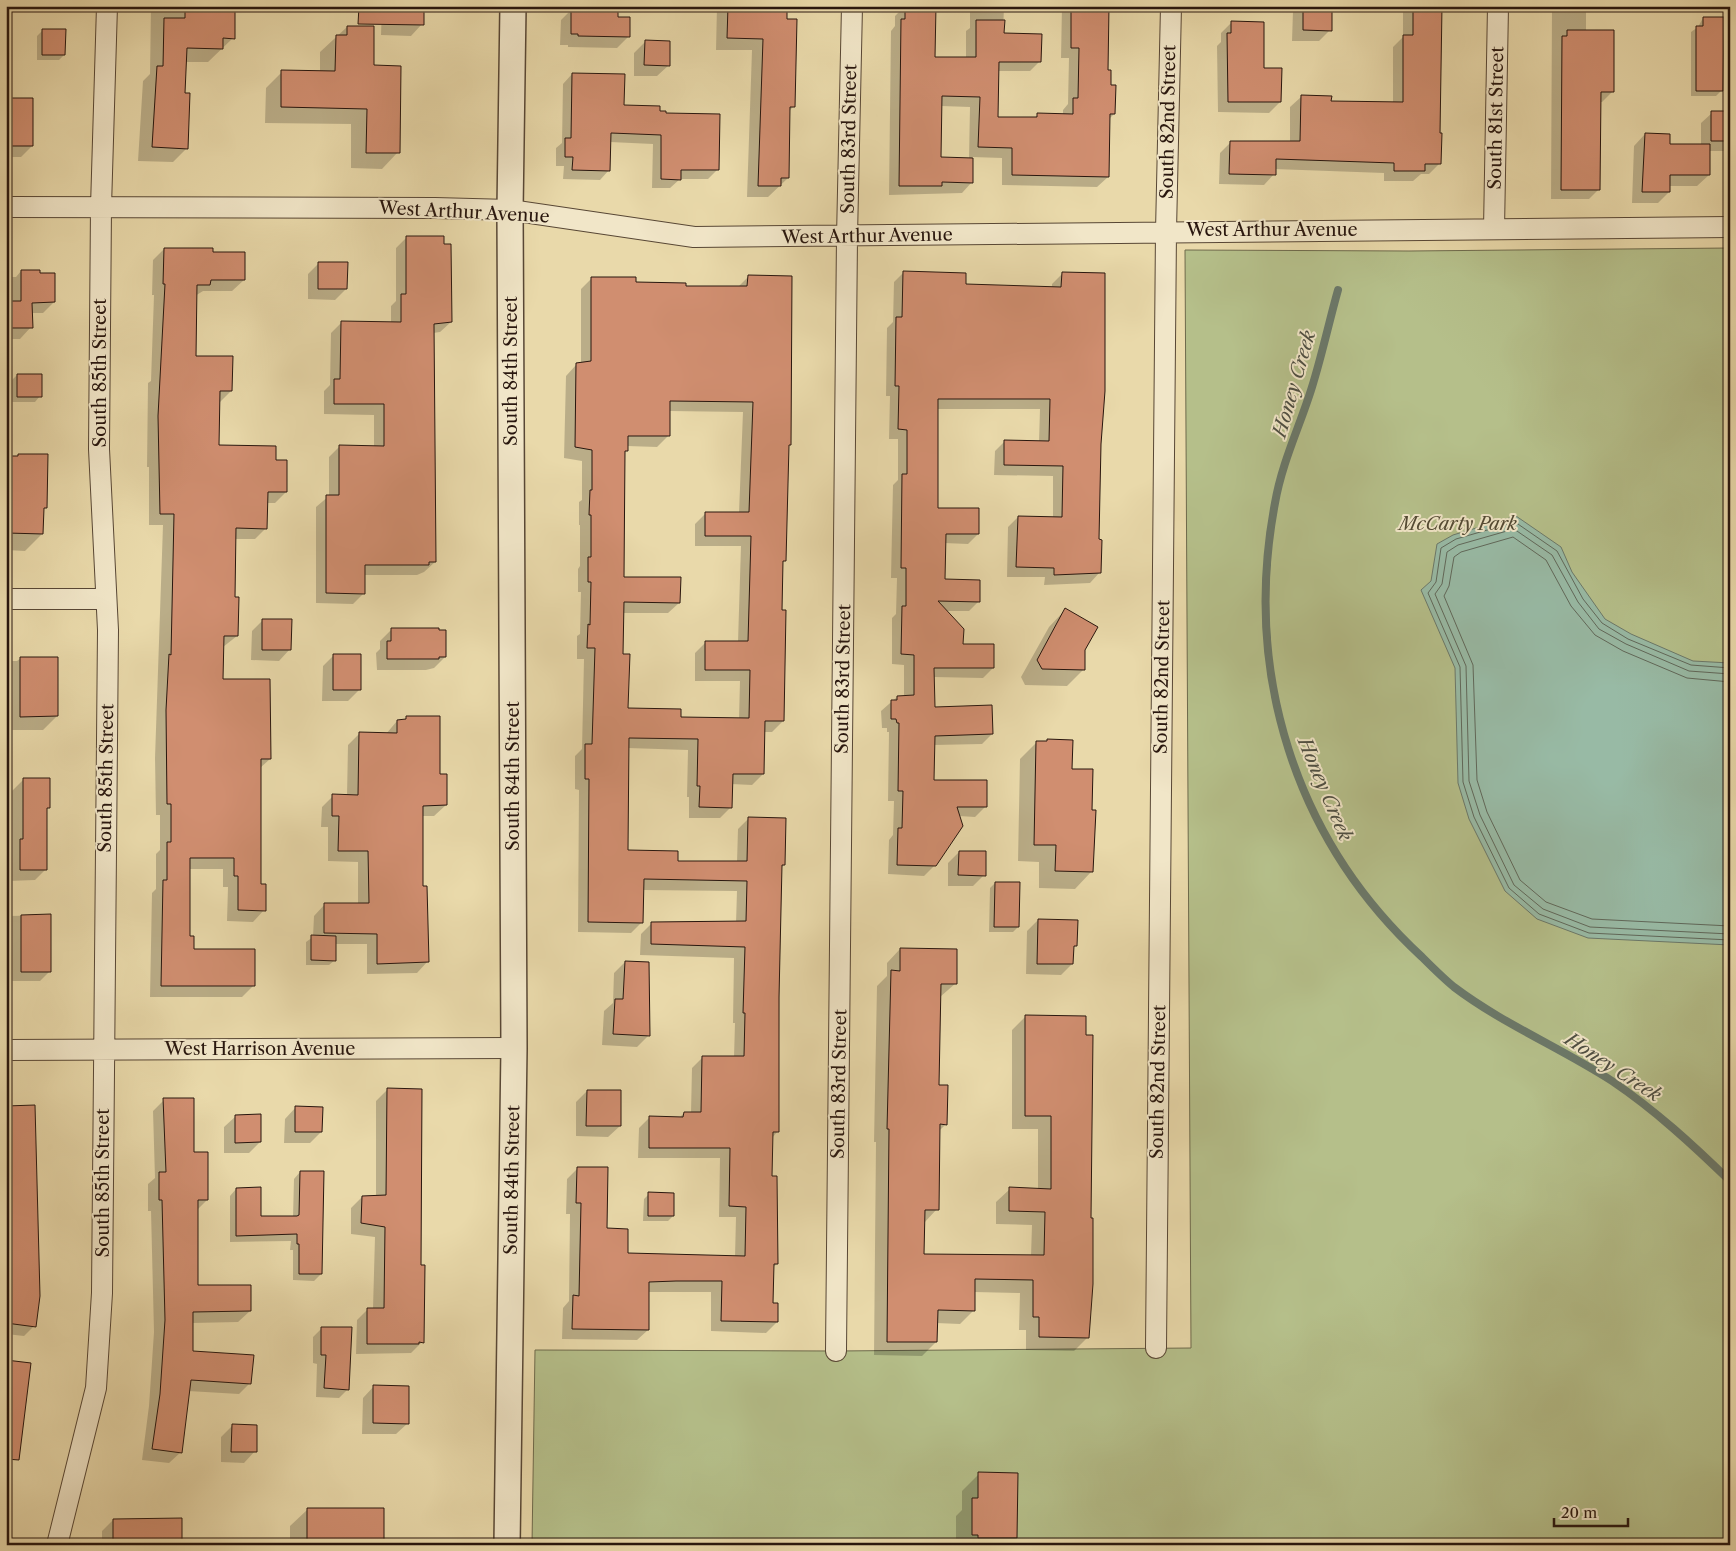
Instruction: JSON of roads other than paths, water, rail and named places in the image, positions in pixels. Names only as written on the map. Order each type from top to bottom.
[{"type":"street","name":"South 85th Street","points":[[57,1545],[96,1388],[102,1293],[108,630],[99,449],[101,207],[107,6]]},
{"type":"street","name":"South 84th Street","points":[[506,1545],[514,1048],[510,210],[513,6]]},
{"type":"street","name":"South 83rd Street","points":[[836,1351],[847,237],[852,6]]},
{"type":"street","name":"South 82nd Street","points":[[1156,1348],[1166,231],[1170,6]]},
{"type":"street","name":"South 81st Street","points":[[1494,229],[1498,6]]},
{"type":"street","name":"West Arthur Avenue","points":[[6,207],[435,208],[510,210],[694,237],[1730,227]]},
{"type":"street","points":[[6,599],[105,599]]},
{"type":"street","name":"West Harrison Avenue","points":[[6,1050],[514,1048]]},
{"type":"water","points":[[1516,516],[1561,547],[1572,572],[1605,619],[1631,634],[1693,661],[1730,663],[1730,945],[1588,938],[1537,919],[1505,891],[1469,819],[1458,783],[1455,668],[1421,590],[1431,581],[1437,544],[1453,535]]},
{"type":"waterway","name":"Honey Creek","points":[[1338,290],[1312,387],[1278,488],[1267,566],[1266,629],[1274,690],[1288,749],[1311,806],[1341,860],[1378,911],[1446,980],[1492,1013],[1593,1069],[1628,1092],[1673,1128],[1730,1181]]},
{"type":"park label","name":"McCarty Park","points":[[1458,524]]}]
